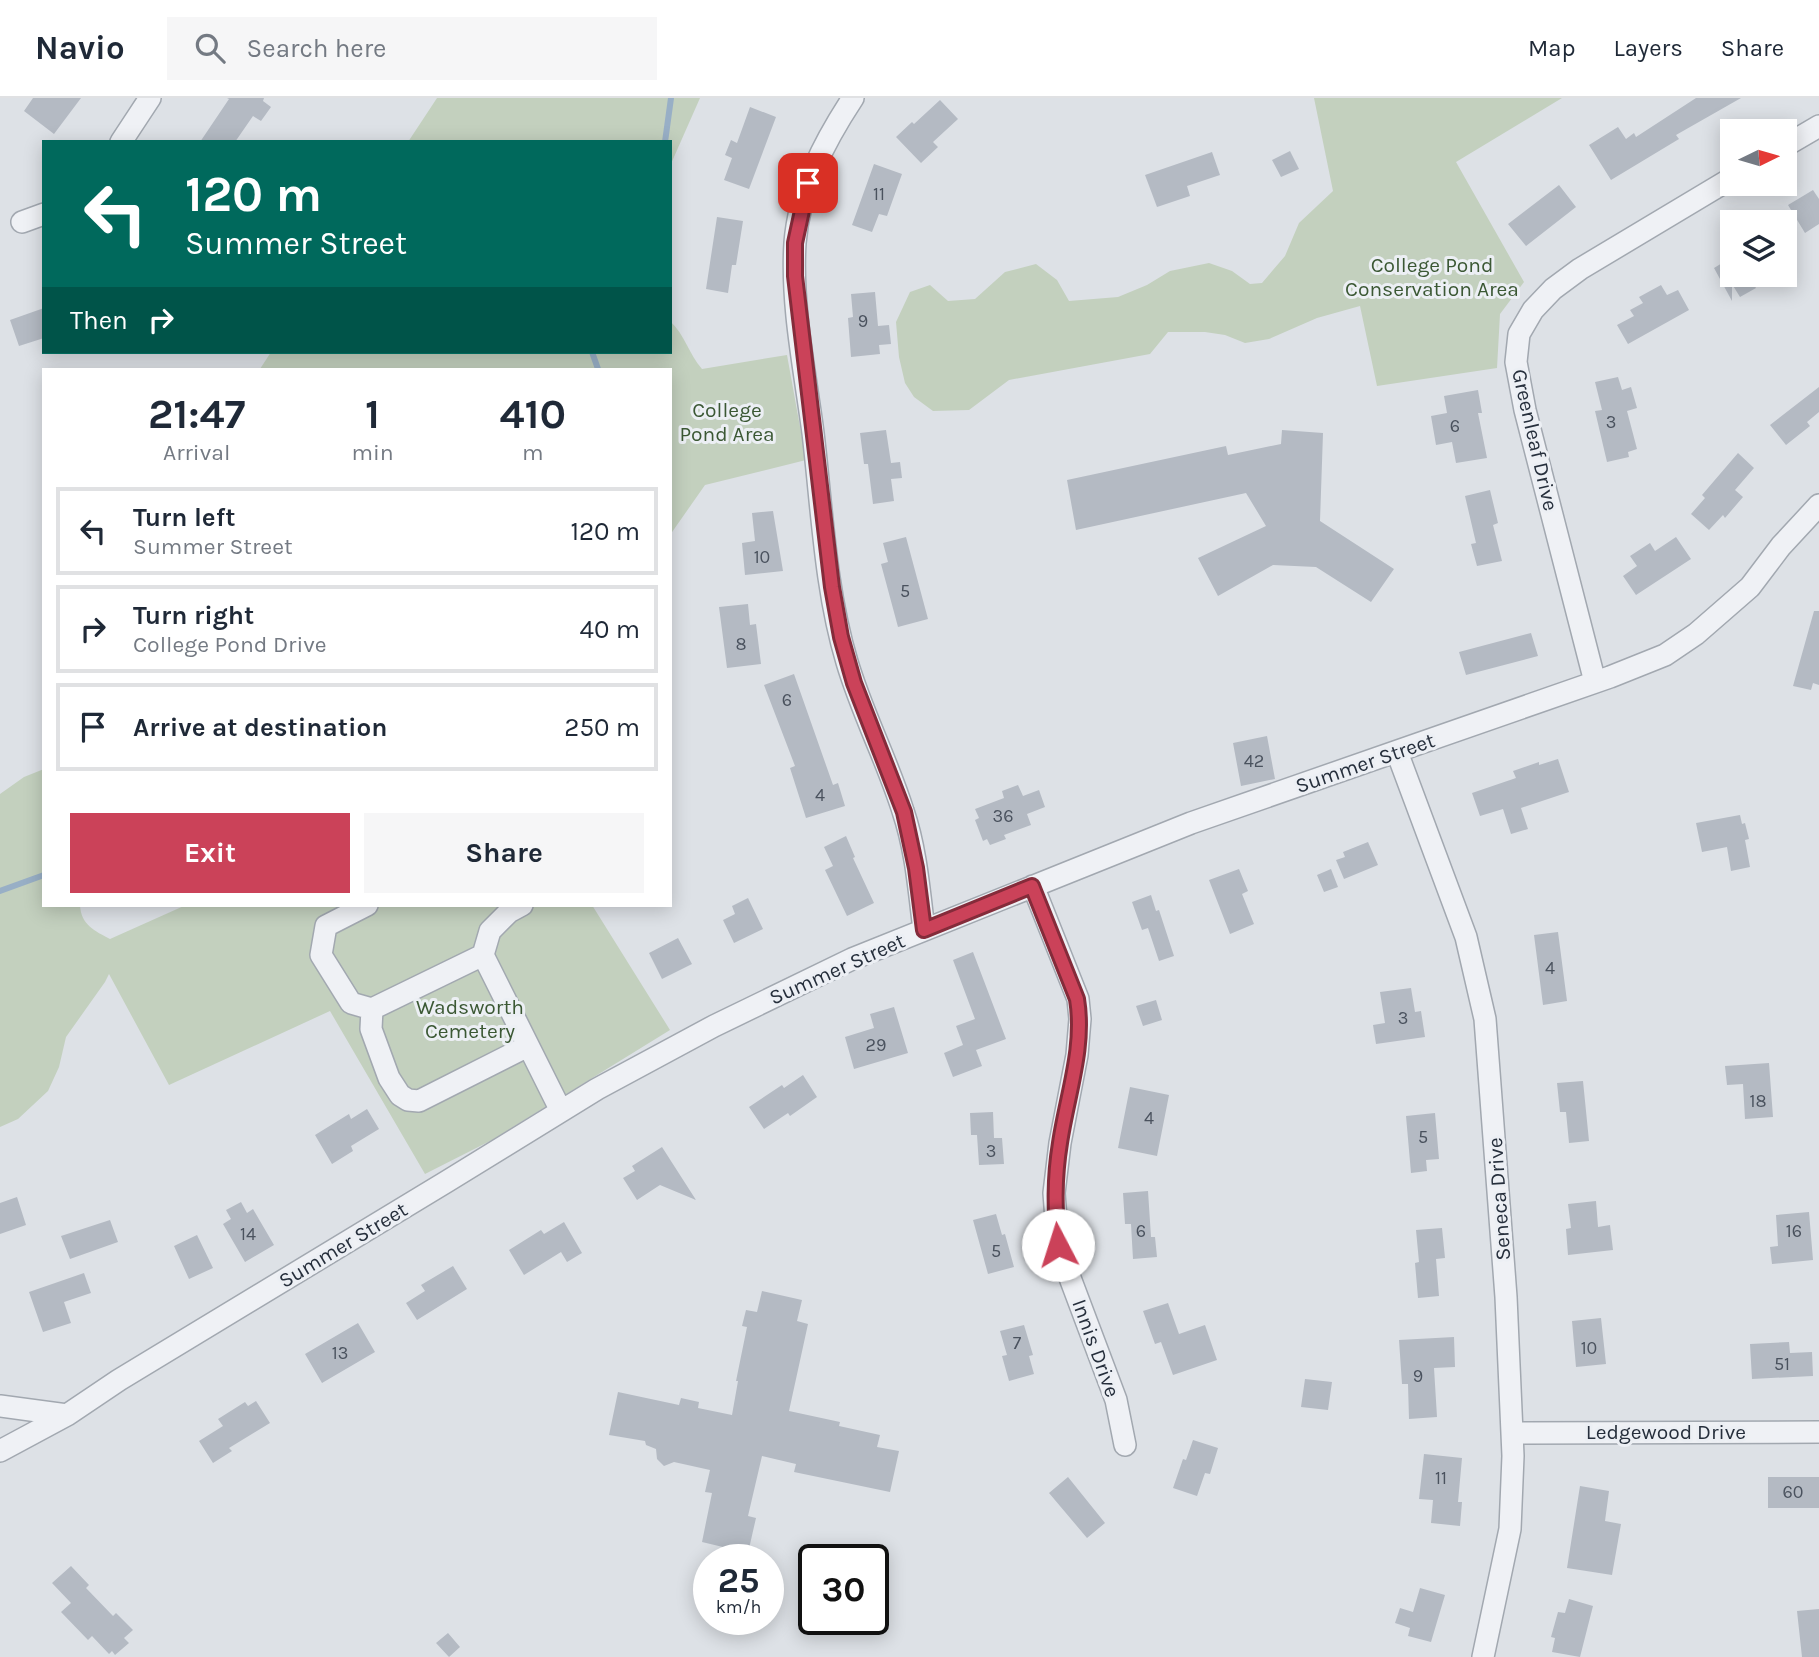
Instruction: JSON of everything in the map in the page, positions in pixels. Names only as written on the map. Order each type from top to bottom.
[{"type":"street","points":[[122,140],[150,98]]},
{"type":"street","points":[[853,98],[819,155],[808,183],[795,243],[797,300],[832,587],[841,637],[854,683],[904,812],[916,868],[924,930]]},
{"type":"street","points":[[1797,139],[1819,125]]},
{"type":"street","name":"Greenleaf Drive","points":[[1595,682],[1525,410],[1516,362],[1519,334],[1533,310],[1553,289],[1580,269],[1720,185]]},
{"type":"street","points":[[22,222],[42,215]]},
{"type":"street","name":"Summer Street","points":[[0,1451],[67,1415],[118,1380],[597,1088],[713,1026],[852,960],[1191,823],[1665,655],[1696,634],[1750,587],[1781,546],[1819,505]]},
{"type":"street","name":"Seneca Drive","points":[[1396,752],[1465,937],[1485,1019],[1506,1297],[1512,1433],[1510,1529],[1483,1657]]},
{"type":"street","name":"Innis Drive","points":[[1032,886],[1073,988],[1080,1018],[1077,1055],[1060,1143],[1054,1193],[1058,1245],[1116,1400],[1125,1445]]},
{"type":"street","points":[[363,907],[326,926],[321,955],[351,1003],[372,1009],[483,956]]},
{"type":"street","points":[[518,907],[509,912],[490,931],[483,956],[561,1111]]},
{"type":"street","points":[[372,1009],[371,1029],[389,1078],[400,1095],[408,1100],[419,1101],[528,1045]]},
{"type":"street","points":[[0,1406],[67,1415]]},
{"type":"street","name":"Ledgewood Drive","points":[[1512,1433],[1819,1432]]},
{"type":"green space","points":[[437,98],[700,98],[672,161],[672,140],[409,140]]},
{"type":"green space","name":"College Pond Conservation Area","points":[[1314,98],[1562,98],[1456,162],[1524,282],[1500,314],[1497,368],[1377,386],[1360,306],[1317,318],[1269,339],[1245,343],[1225,335],[1205,332],[1168,332],[1150,354],[1009,380],[969,410],[933,411],[914,397],[905,383],[899,357],[896,322],[910,292],[930,285],[948,301],[975,299],[1005,272],[1036,264],[1057,280],[1069,301],[1118,297],[1147,285],[1170,271],[1209,263],[1232,271],[1250,284],[1262,283],[1285,256],[1299,223],[1333,191]]},
{"type":"green space","name":"College Pond Area","points":[[672,323],[702,369],[787,355],[806,460],[705,485],[672,532],[672,368],[261,368],[270,354],[672,354]]},
{"type":"green space","name":"Wadsworth Cemetery","points":[[42,770],[42,907],[80,907],[86,922],[110,939],[182,907],[593,907],[670,1030],[492,1140],[425,1174],[330,1011],[169,1085],[109,974],[66,1037],[59,1067],[48,1091],[18,1119],[0,1127],[0,794],[24,777]]},
{"type":"building","points":[[33,98],[81,98],[54,134],[24,111]]},
{"type":"building","points":[[227,98],[264,98],[263,101],[271,107],[261,121],[253,116],[236,140],[201,140],[229,99]]},
{"type":"building","points":[[1696,98],[1741,98],[1676,135],[1679,139],[1611,180],[1589,145],[1618,127],[1626,139],[1634,133],[1636,137]]},
{"type":"building","points":[[940,100],[958,119],[933,142],[938,147],[921,163],[896,137]]},
{"type":"building","points":[[750,107],[776,117],[749,189],[724,180],[732,158],[725,155],[731,140],[737,143]]},
{"type":"building","points":[[1290,151],[1299,169],[1281,177],[1272,160]]},
{"type":"building","points":[[1212,152],[1220,175],[1187,186],[1190,196],[1157,207],[1145,175]]},
{"type":"building","points":[[874,164],[902,174],[887,216],[879,214],[872,232],[852,225]]},
{"type":"building","points":[[1559,185],[1576,207],[1526,246],[1508,224]]},
{"type":"building","points":[[1813,190],[1819,199],[1819,224],[1805,233],[1797,220],[1797,210],[1791,210],[1788,205]]},
{"type":"building","points":[[717,217],[743,221],[736,265],[732,265],[728,293],[706,289]]},
{"type":"building","points":[[1720,264],[1720,279],[1714,268]]},
{"type":"building","points":[[1661,285],[1667,295],[1678,290],[1689,310],[1628,344],[1617,325],[1634,316],[1630,310],[1643,303],[1639,297]]},
{"type":"building","points":[[1724,287],[1732,287],[1732,301]]},
{"type":"building","points":[[1734,287],[1756,288],[1740,297]]},
{"type":"building","points":[[875,292],[878,326],[889,325],[891,344],[879,345],[880,354],[851,357],[848,318],[853,317],[851,294]]},
{"type":"building","points":[[42,309],[42,339],[19,346],[10,320]]},
{"type":"building","points":[[1618,377],[1622,390],[1631,387],[1637,408],[1627,411],[1637,449],[1628,452],[1629,457],[1607,462],[1595,411],[1602,410],[1595,382]]},
{"type":"building","points":[[1819,387],[1819,412],[1807,422],[1810,426],[1786,445],[1770,425]]},
{"type":"building","points":[[1478,390],[1482,413],[1478,413],[1487,458],[1456,463],[1452,442],[1436,445],[1431,416],[1447,413],[1444,396]]},
{"type":"building","points":[[886,430],[891,463],[900,462],[902,478],[891,479],[894,501],[873,504],[868,464],[864,464],[860,433]]},
{"type":"building","points":[[1282,430],[1323,433],[1320,521],[1394,569],[1371,602],[1316,567],[1273,565],[1218,596],[1198,558],[1266,526],[1246,493],[1076,530],[1067,480],[1226,446],[1228,455],[1281,444]]},
{"type":"building","points":[[1738,453],[1754,468],[1735,490],[1743,497],[1725,518],[1723,515],[1709,530],[1691,514],[1705,498],[1702,495]]},
{"type":"building","points":[[1490,490],[1498,523],[1493,525],[1502,561],[1477,566],[1471,544],[1476,543],[1465,496]]},
{"type":"building","points":[[773,511],[783,571],[745,575],[742,543],[755,541],[752,513]]},
{"type":"building","points":[[906,537],[928,619],[898,627],[881,564],[888,562],[883,543]]},
{"type":"building","points":[[1676,537],[1691,559],[1636,595],[1623,576],[1637,566],[1630,556],[1650,543],[1655,551]]},
{"type":"building","points":[[748,604],[750,625],[756,624],[761,664],[727,668],[719,607]]},
{"type":"building","points":[[1814,611],[1819,611],[1819,685],[1813,683],[1811,690],[1793,686]]},
{"type":"building","points":[[1531,633],[1538,656],[1466,675],[1459,652]]},
{"type":"building","points":[[794,674],[833,785],[838,783],[845,806],[806,818],[790,768],[795,766],[764,685]]},
{"type":"building","points":[[1267,736],[1275,779],[1241,786],[1233,743]]},
{"type":"building","points":[[1558,759],[1569,792],[1521,808],[1528,829],[1511,834],[1503,809],[1480,816],[1472,793],[1516,778],[1513,771]]},
{"type":"building","points":[[1018,785],[1023,796],[1039,790],[1045,807],[1027,814],[1031,825],[1004,835],[1006,839],[990,845],[987,839],[983,841],[975,820],[979,818],[975,809],[1004,798],[1002,791]]},
{"type":"building","points":[[1740,815],[1749,839],[1745,840],[1750,867],[1731,871],[1727,847],[1702,852],[1696,823]]},
{"type":"building","points":[[846,836],[874,903],[847,916],[825,870],[833,866],[824,847]]},
{"type":"building","points":[[1368,842],[1378,865],[1344,879],[1336,860],[1345,857],[1343,852]]},
{"type":"building","points":[[1239,869],[1248,891],[1242,894],[1254,924],[1230,934],[1209,880]]},
{"type":"building","points":[[1331,869],[1338,887],[1324,892],[1317,875]]},
{"type":"building","points":[[1151,895],[1156,911],[1159,910],[1174,956],[1159,961],[1148,928],[1142,930],[1132,902]]},
{"type":"building","points":[[748,898],[763,929],[734,943],[723,920],[735,914],[732,906]]},
{"type":"building","points":[[1558,932],[1567,1001],[1543,1005],[1534,935]]},
{"type":"building","points":[[678,938],[692,964],[662,979],[649,953]]},
{"type":"building","points":[[973,952],[1006,1039],[976,1050],[982,1066],[953,1077],[944,1053],[963,1045],[956,1026],[975,1019],[953,960]]},
{"type":"building","points":[[1411,988],[1415,1012],[1421,1011],[1425,1037],[1376,1044],[1373,1025],[1385,1023],[1380,992]]},
{"type":"building","points":[[1156,1000],[1162,1020],[1143,1026],[1136,1006]]},
{"type":"building","points":[[894,1007],[908,1053],[854,1069],[845,1037],[874,1028],[870,1014]]},
{"type":"building","points":[[1769,1063],[1773,1117],[1745,1119],[1743,1084],[1727,1085],[1725,1066]]},
{"type":"building","points":[[803,1075],[817,1097],[790,1116],[788,1113],[764,1129],[749,1107],[782,1085],[784,1088]]},
{"type":"building","points":[[1583,1081],[1589,1141],[1569,1143],[1566,1112],[1560,1112],[1557,1083]]},
{"type":"building","points":[[1130,1087],[1169,1095],[1157,1156],[1118,1148]]},
{"type":"building","points":[[367,1109],[379,1129],[351,1146],[353,1151],[332,1164],[315,1135],[349,1114],[351,1119]]},
{"type":"building","points":[[993,1112],[994,1138],[1002,1138],[1004,1164],[979,1165],[977,1135],[971,1135],[970,1113]]},
{"type":"building","points":[[1435,1113],[1439,1159],[1426,1160],[1427,1171],[1411,1173],[1406,1116]]},
{"type":"building","points":[[662,1147],[696,1200],[660,1185],[637,1200],[623,1178],[635,1171],[632,1166]]},
{"type":"building","points":[[1148,1191],[1151,1237],[1155,1237],[1157,1257],[1133,1259],[1131,1224],[1125,1224],[1123,1193]]},
{"type":"building","points":[[17,1197],[26,1225],[0,1234],[0,1203]]},
{"type":"building","points":[[1596,1201],[1598,1227],[1610,1225],[1613,1250],[1568,1255],[1566,1229],[1571,1228],[1568,1204]]},
{"type":"building","points":[[241,1202],[247,1213],[253,1209],[274,1245],[245,1262],[223,1224],[231,1219],[226,1210]]},
{"type":"building","points":[[1809,1212],[1813,1260],[1772,1264],[1770,1247],[1778,1246],[1776,1215]]},
{"type":"building","points":[[996,1214],[1014,1267],[988,1274],[973,1220]]},
{"type":"building","points":[[110,1220],[118,1242],[70,1259],[61,1236]]},
{"type":"building","points":[[564,1222],[582,1253],[567,1262],[561,1252],[524,1275],[509,1250],[541,1230],[544,1234]]},
{"type":"building","points":[[1442,1228],[1445,1258],[1436,1259],[1439,1296],[1418,1298],[1416,1230]]},
{"type":"building","points":[[197,1235],[213,1268],[189,1279],[174,1246]]},
{"type":"building","points":[[453,1266],[467,1289],[417,1320],[406,1303],[425,1291],[421,1285]]},
{"type":"building","points":[[84,1273],[91,1293],[64,1302],[71,1323],[43,1332],[29,1292]]},
{"type":"building","points":[[762,1291],[802,1300],[797,1321],[808,1324],[789,1411],[840,1422],[839,1426],[880,1435],[877,1447],[899,1451],[890,1492],[794,1472],[796,1464],[762,1456],[748,1516],[756,1518],[750,1544],[710,1544],[702,1542],[712,1493],[705,1492],[710,1470],[674,1462],[664,1466],[657,1459],[656,1449],[646,1445],[645,1441],[609,1435],[618,1392],[679,1405],[681,1398],[699,1402],[698,1408],[732,1415],[747,1327],[742,1326],[746,1310],[757,1312]]},
{"type":"building","points":[[1168,1303],[1179,1334],[1205,1325],[1217,1360],[1173,1375],[1161,1342],[1155,1344],[1143,1311]]},
{"type":"building","points":[[1601,1318],[1606,1364],[1576,1367],[1572,1321]]},
{"type":"building","points":[[358,1323],[375,1352],[322,1383],[305,1354]]},
{"type":"building","points":[[1024,1325],[1033,1355],[1029,1356],[1034,1374],[1009,1381],[1002,1356],[1007,1355],[1000,1331]]},
{"type":"building","points":[[1454,1337],[1455,1367],[1434,1368],[1437,1417],[1409,1419],[1408,1384],[1402,1384],[1399,1340]]},
{"type":"building","points":[[1789,1342],[1790,1353],[1812,1352],[1813,1376],[1752,1379],[1750,1344]]},
{"type":"building","points":[[1305,1379],[1332,1382],[1328,1410],[1301,1407]]},
{"type":"building","points":[[256,1401],[270,1423],[229,1448],[232,1451],[213,1463],[199,1441],[223,1426],[218,1419],[245,1402],[248,1406]]},
{"type":"building","points":[[1193,1440],[1218,1448],[1210,1474],[1205,1473],[1197,1496],[1173,1488]]},
{"type":"building","points":[[1424,1454],[1462,1458],[1458,1502],[1462,1502],[1460,1526],[1431,1523],[1433,1500],[1419,1499]]},
{"type":"building","points":[[1068,1477],[1105,1523],[1087,1538],[1049,1493]]},
{"type":"building","points":[[1768,1477],[1819,1477],[1819,1508],[1768,1508]]},
{"type":"building","points":[[1580,1486],[1609,1491],[1605,1521],[1621,1524],[1612,1575],[1567,1568]]},
{"type":"building","points":[[71,1566],[89,1585],[86,1588],[113,1616],[116,1613],[133,1630],[124,1638],[129,1643],[115,1655],[112,1651],[109,1654],[92,1636],[88,1640],[61,1612],[71,1603],[52,1583]]},
{"type":"building","points":[[1420,1588],[1445,1595],[1431,1642],[1408,1636],[1410,1628],[1395,1623],[1400,1608],[1413,1612]]},
{"type":"building","points":[[1569,1599],[1593,1606],[1580,1657],[1552,1652],[1555,1638],[1551,1637],[1558,1612],[1565,1613]]},
{"type":"building","points":[[1819,1609],[1819,1657],[1802,1657],[1797,1611]]},
{"type":"building","points":[[448,1633],[460,1647],[449,1657],[436,1643]]},
{"type":"waterway","points":[[665,140],[671,98]]},
{"type":"waterway","points":[[593,354],[598,368]]},
{"type":"waterway","points":[[0,891],[42,876]]},
{"type":"route","points":[[808,183],[795,243],[795,276],[832,587],[841,637],[854,683],[894,784],[911,838],[924,930],[1032,886],[1077,999],[1080,1018],[1077,1055],[1060,1143],[1054,1193],[1058,1245]]}]
